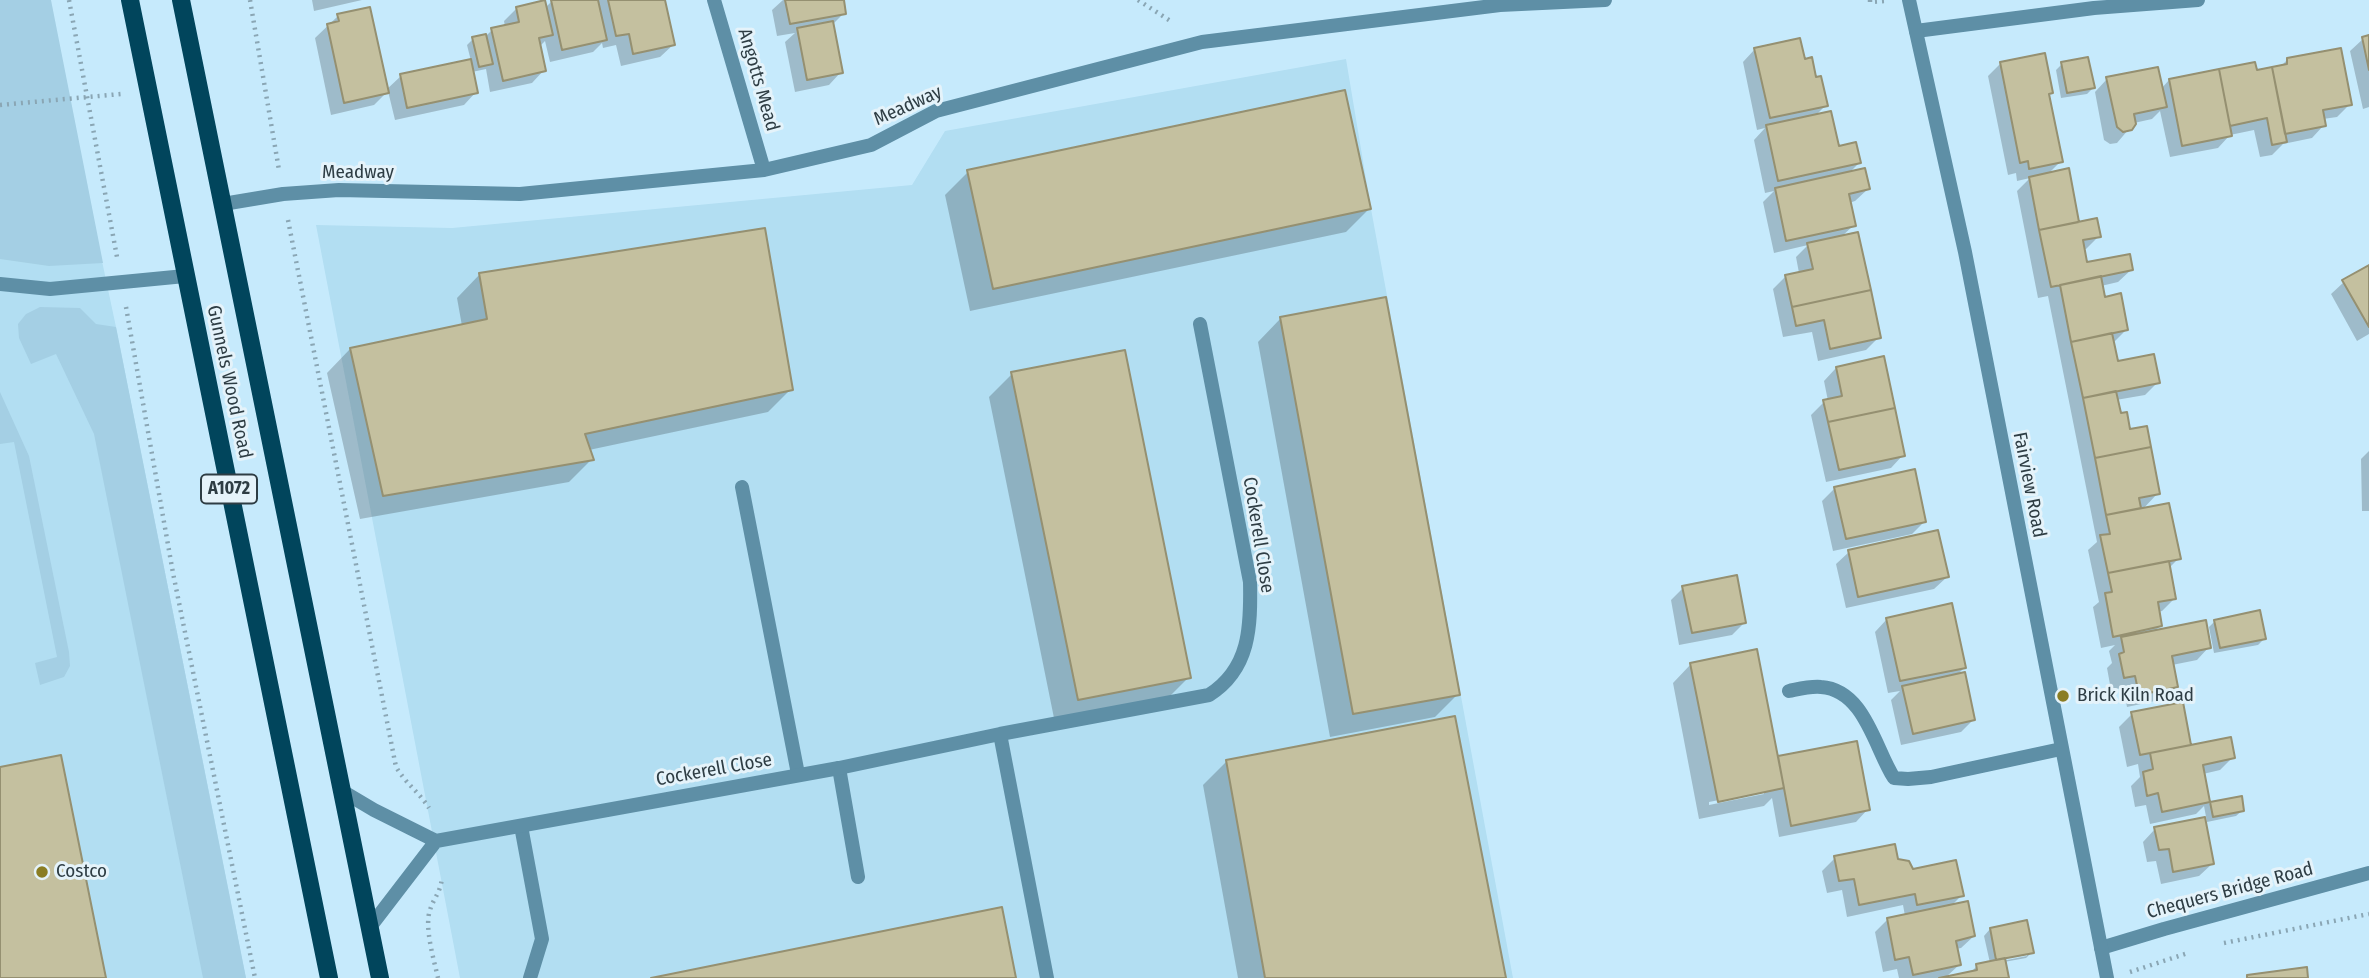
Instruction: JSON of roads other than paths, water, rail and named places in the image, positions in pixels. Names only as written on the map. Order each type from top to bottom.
[{"type":"main road","name":"Gunnels Wood Road","points":[[130,0],[329,978]]},
{"type":"main road","name":"Gunnels Wood Road","points":[[181,0],[380,978]]},
{"type":"street","name":"Angotts Mead","points":[[714,0],[764,170]]},
{"type":"street","name":"Meadway","points":[[223,204],[283,194],[340,190],[520,194],[764,170],[871,145],[936,111],[1202,42],[1500,5],[1605,0]]},
{"type":"street","name":"Fairview Road","points":[[1909,0],[1965,252],[2107,978]]},
{"type":"street","points":[[1916,31],[2094,8],[2198,0]]},
{"type":"street","points":[[0,284],[50,289],[186,276]]},
{"type":"street","name":"Cockerell Close","points":[[436,841],[839,768],[1000,734],[1209,695],[1225,685],[1237,669],[1245,647],[1251,616],[1250,582],[1200,324]]},
{"type":"street","points":[[742,488],[798,774]]},
{"type":"street","points":[[1789,691],[1825,687],[1849,700],[1867,724],[1894,778],[1931,777],[2061,749]]},
{"type":"street","points":[[1000,734],[1047,978]]},
{"type":"street","points":[[839,768],[859,877]]},
{"type":"street","points":[[342,791],[436,841],[370,927]]},
{"type":"street","points":[[521,825],[541,939],[530,978]]},
{"type":"street","name":"Chequers Bridge Road","points":[[2101,948],[2369,873]]},
{"type":"place","name":"Brick Kiln Road","points":[[2063,696]]},
{"type":"place","name":"Costco","points":[[42,872]]}]
